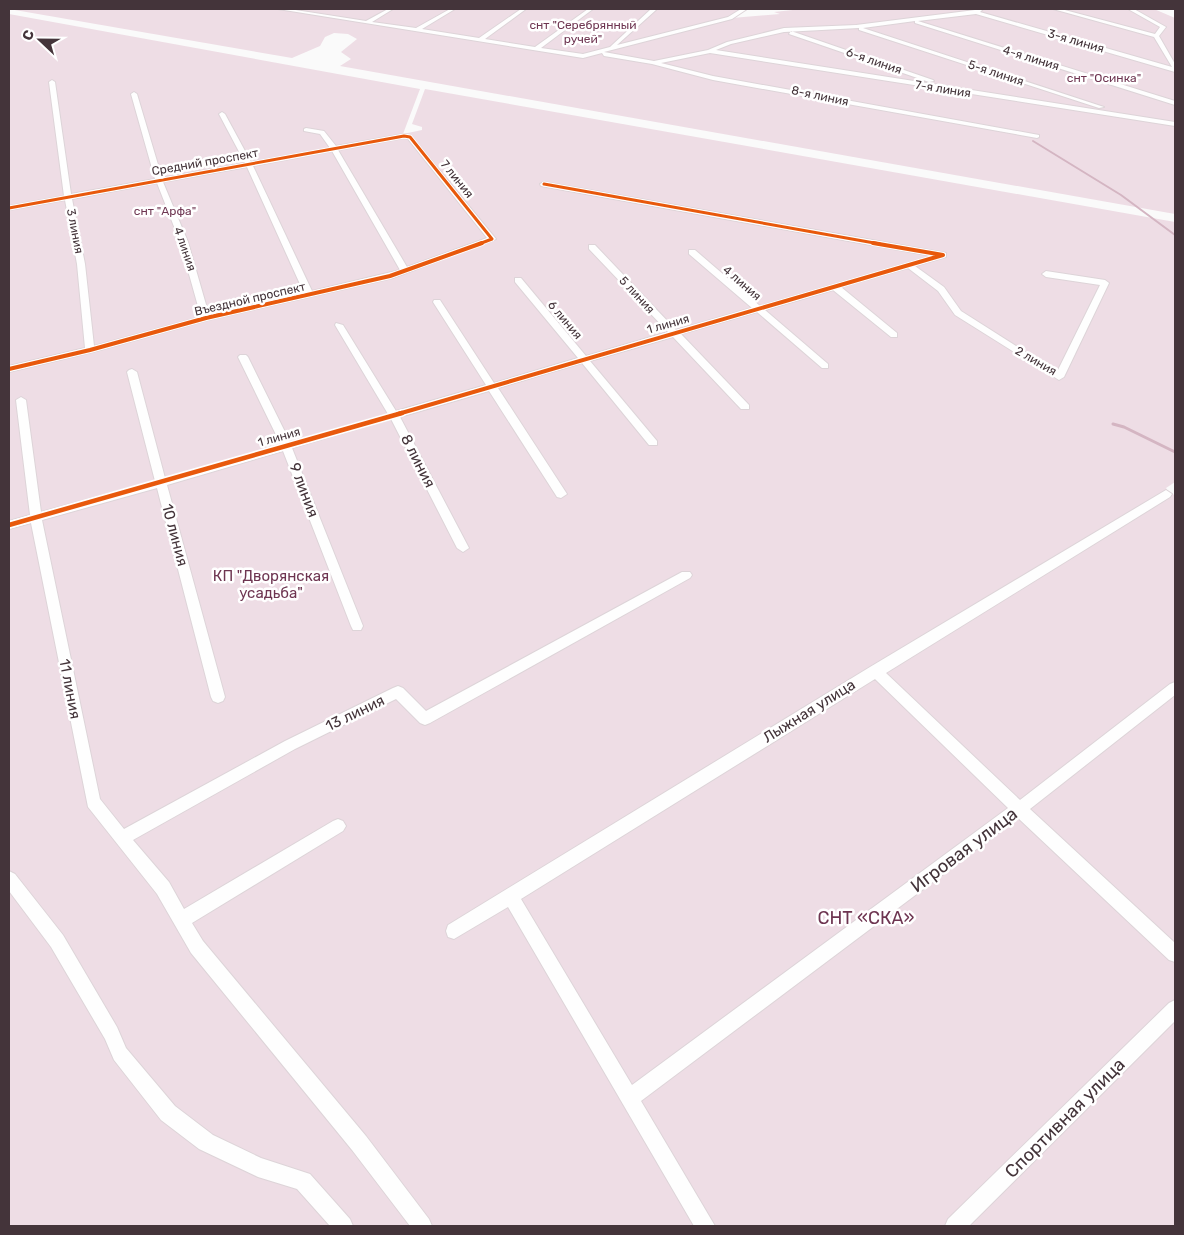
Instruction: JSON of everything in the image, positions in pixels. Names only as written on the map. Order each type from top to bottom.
[{"type":"street","points":[[281,9],[583,56],[730,18],[744,9]]},
{"type":"street","points":[[314,14],[325,9]]},
{"type":"street","points":[[367,22],[391,9]]},
{"type":"street","points":[[417,30],[453,9]]},
{"type":"street","points":[[480,40],[524,9]]},
{"type":"street","points":[[536,49],[592,9]]},
{"type":"street","points":[[612,49],[616,43],[654,9]]},
{"type":"street","points":[[1056,9],[1156,36],[1175,69]]},
{"type":"street","points":[[1131,9],[1163,27],[1156,36]]},
{"type":"street","points":[[652,62],[710,51],[729,43],[784,30],[915,22],[978,10]]},
{"type":"street","name":"3-я линия","points":[[978,10],[1175,69]]},
{"type":"street","name":"4-я линия","points":[[915,22],[1175,103]]},
{"type":"street","name":"5-я линия","points":[[856,27],[1136,118]]},
{"type":"street","name":"6-я линия","points":[[784,30],[964,92]]},
{"type":"street","name":"7-я линия","points":[[710,51],[1175,124]]},
{"type":"street","name":"8-я линия","points":[[604,54],[652,62],[713,78],[1037,136]]},
{"type":"street","name":"3 линия","points":[[52,82],[68,198],[81,264],[90,350]]},
{"type":"street","name":"4 линия","points":[[134,94],[159,180],[184,242],[206,318]]},
{"type":"street","points":[[1090,111],[1098,106]]},
{"type":"street","points":[[222,114],[249,164],[309,295]]},
{"type":"street","points":[[306,130],[322,132],[404,270]]},
{"type":"street","name":"Средний проспект","points":[[9,208],[404,136]]},
{"type":"street","name":"7 линия","points":[[404,136],[410,137],[492,239]]},
{"type":"street","name":"1 линия","points":[[9,525],[161,483],[943,255],[544,184]]},
{"type":"street","name":"Въездной проспект","points":[[9,369],[90,350],[206,318],[390,276],[492,239]]},
{"type":"street","name":"5 линия","points":[[592,247],[745,407]]},
{"type":"street","name":"4 линия","points":[[692,252],[756,309],[825,366]]},
{"type":"street","name":"2 линия","points":[[909,265],[941,289],[958,313],[1058,377],[1105,283],[1046,274]]},
{"type":"street","name":"6 линия","points":[[518,280],[653,443]]},
{"type":"street","points":[[834,286],[894,335]]},
{"type":"street","points":[[437,302],[561,494]]},
{"type":"street","name":"8 линия","points":[[339,325],[393,414],[463,548]]},
{"type":"street","name":"9 линия","points":[[243,358],[286,445],[357,626]]},
{"type":"street","name":"10 линия","points":[[132,372],[218,697]]},
{"type":"street","name":"11 линия","points":[[21,400],[36,517],[93,802],[163,888],[197,947],[359,1142],[422,1226]]},
{"type":"street","name":"Лыжная улица","points":[[454,931],[1166,494]]},
{"type":"street","name":"13 линия","points":[[122,838],[290,745],[398,692],[425,719],[686,575]]},
{"type":"street","points":[[875,671],[1019,809],[1175,954]]},
{"type":"street","name":"Игровая улица","points":[[630,1098],[1019,809],[1175,688]]},
{"type":"street","points":[[182,920],[338,826]]},
{"type":"street","points":[[9,879],[57,941],[111,1033],[120,1054],[168,1113],[206,1142],[258,1167],[303,1181],[343,1226]]},
{"type":"street","points":[[510,896],[705,1226]]},
{"type":"street","name":"Спортивная улица","points":[[955,1226],[1175,1009]]},
{"type":"green space","points":[[9,9],[744,9],[732,18],[780,14],[774,12],[802,9],[1154,9],[1175,18],[1175,214],[340,66],[351,59],[341,52],[357,39],[348,34],[334,33],[325,37],[320,46],[292,58]]},
{"type":"green space","points":[[9,14],[420,89],[403,134],[422,130],[422,127],[412,124],[425,89],[1175,222],[1175,482],[1166,488],[1169,493],[1175,495],[1175,1226],[9,1226]]},
{"type":"waterway","points":[[1033,141],[1121,195],[1175,235]]},
{"type":"waterway","points":[[1113,424],[1124,427],[1175,452]]},
{"type":"cycle path","points":[[9,208],[404,136],[410,137],[492,239],[390,276],[206,318],[90,350],[9,369]]},
{"type":"cycle path","points":[[9,525],[161,483],[943,255],[544,184]]},
{"type":"park label","name":"снт \"Серебрянный ручей\"","points":[[583,32]]},
{"type":"park label","name":"снт \"Осинка\"","points":[[1104,78]]},
{"type":"park label","name":"снт \"Арфа\"","points":[[165,211]]},
{"type":"park label","name":"КП \"Дворянская усадьба\"","points":[[271,584]]},
{"type":"park label","name":"СНТ «СКА»","points":[[866,918]]}]
